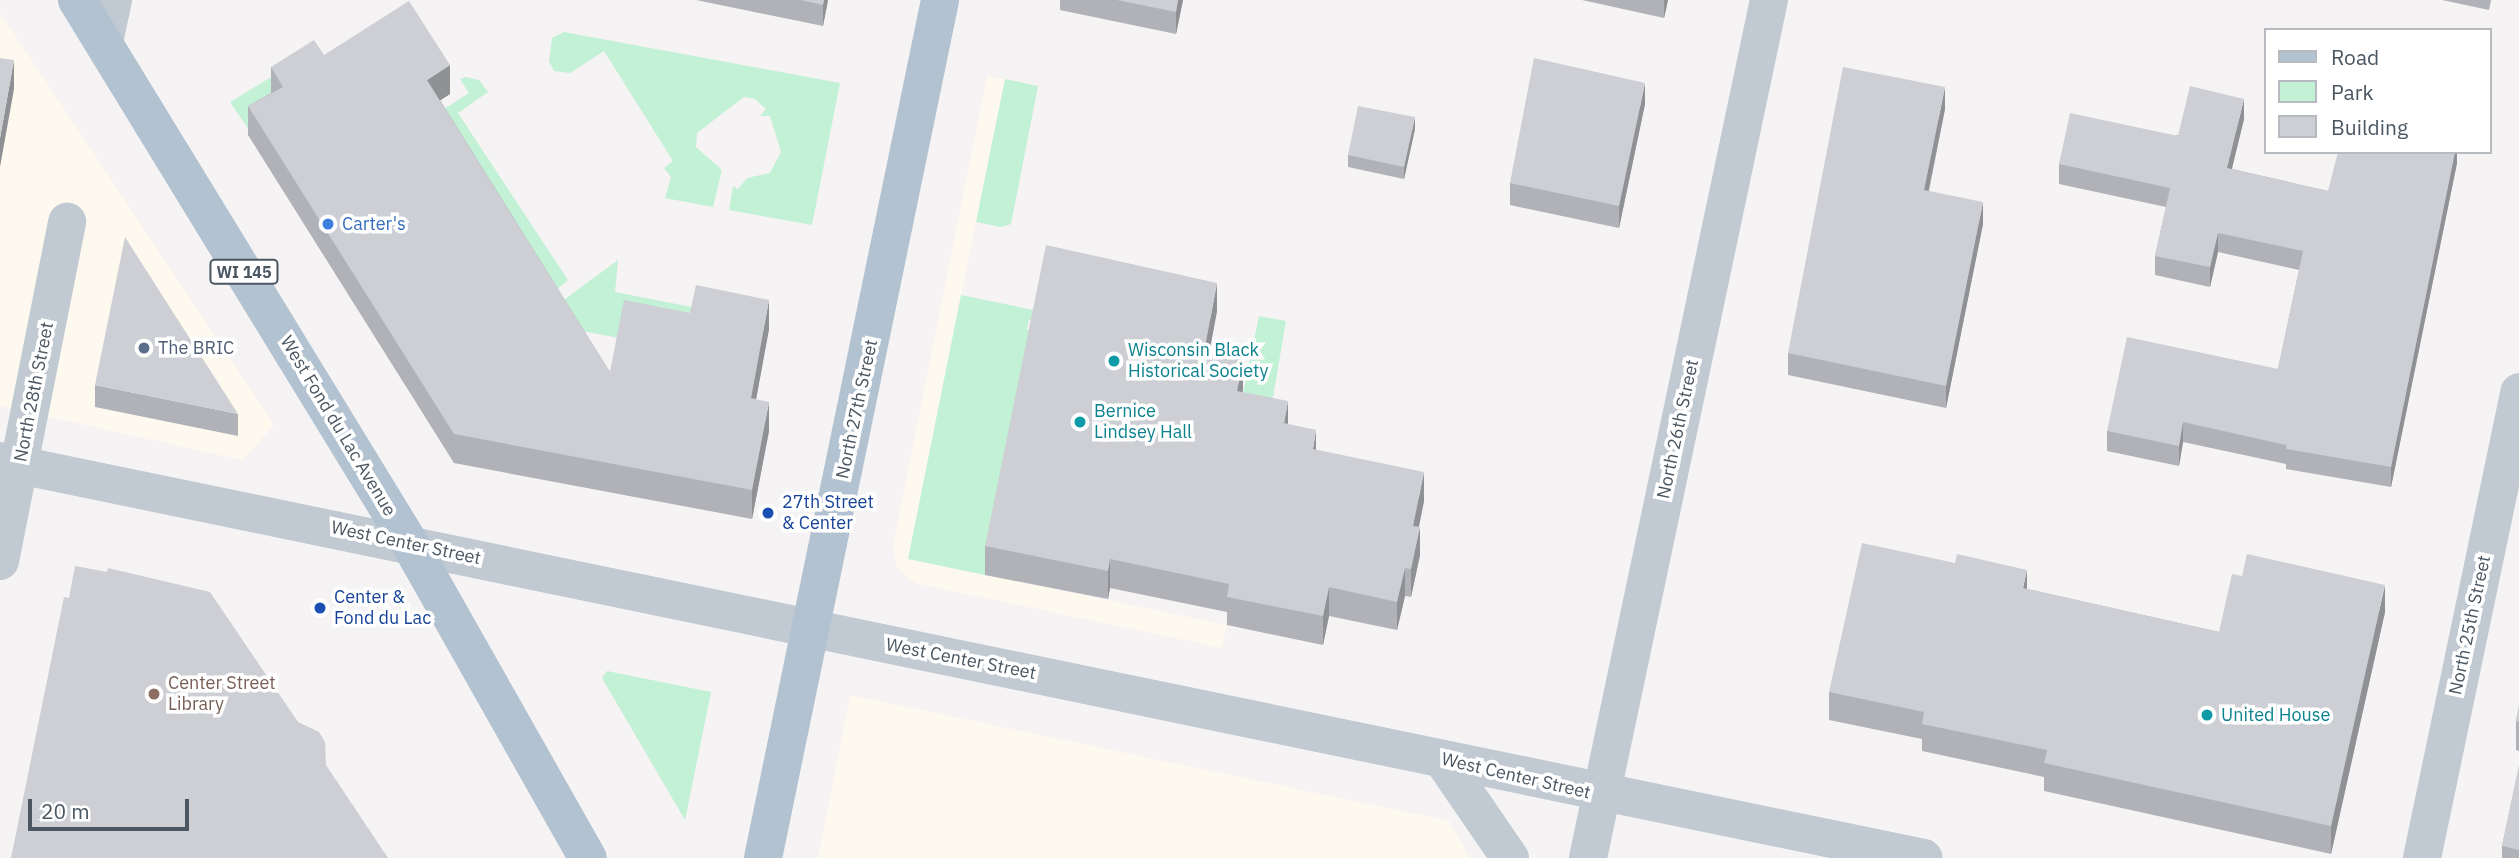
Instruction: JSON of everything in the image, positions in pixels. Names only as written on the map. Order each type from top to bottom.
[{"type":"main road","name":"West Fond du Lac Avenue","points":[[77,0],[410,544],[588,858]]},
{"type":"main road","name":"North 27th Street","points":[[763,858],[940,0]]},
{"type":"street","points":[[104,42],[113,0]]},
{"type":"street","name":"North 26th Street","points":[[1588,858],[1769,0]]},
{"type":"street","name":"North 28th Street","points":[[0,561],[10,463],[67,222]]},
{"type":"street","name":"North 25th Street","points":[[2422,858],[2519,392]]},
{"type":"street","name":"West Center Street","points":[[10,463],[410,544],[1601,794],[1923,858]]},
{"type":"street","points":[[1442,759],[1510,858]]},
{"type":"shaded area","points":[[0,12],[274,425],[242,460],[0,406]]},
{"type":"shaded area","points":[[987,76],[1005,79],[908,559],[1227,625],[1222,648],[915,583],[897,567],[893,544]]},
{"type":"shaded area","points":[[850,695],[1449,821],[1470,858],[818,858]]},
{"type":"green space","points":[[564,32],[840,83],[812,225],[729,210],[733,186],[738,189],[747,178],[770,173],[781,152],[770,116],[760,116],[766,109],[755,99],[744,97],[697,133],[696,147],[722,170],[713,207],[665,198],[671,177],[664,168],[673,161],[604,51],[570,73],[554,71],[549,61],[552,38]]},
{"type":"green space","points":[[306,56],[251,133],[230,102]]},
{"type":"green space","points":[[466,77],[479,80],[488,92],[458,113],[568,280],[547,298],[441,111],[469,93],[460,79]]},
{"type":"green space","points":[[1005,79],[1038,86],[1011,224],[1001,227],[976,222]]},
{"type":"green space","points":[[618,260],[615,292],[697,308],[688,351],[566,328],[553,308]]},
{"type":"green space","points":[[961,295],[1038,311],[1037,321],[1029,320],[1027,329],[1034,330],[985,575],[908,559]]},
{"type":"green space","points":[[1259,316],[1286,321],[1268,426],[1219,510]]},
{"type":"green space","points":[[607,671],[711,692],[685,820],[602,678]]},
{"type":"building","points":[[801,0],[824,0],[823,5]]},
{"type":"building","points":[[1117,0],[1178,0],[1176,12]]},
{"type":"building","points":[[409,1],[450,65],[427,80],[610,372],[624,300],[690,313],[696,285],[769,300],[751,398],[769,402],[752,490],[454,434],[248,106],[283,87],[271,67],[314,40],[324,55]]},
{"type":"building","points":[[0,58],[14,60],[0,138]]},
{"type":"building","points":[[1534,58],[1645,83],[1619,206],[1510,183]]},
{"type":"building","points":[[1843,67],[1945,87],[1924,190],[1983,202],[1946,386],[1788,353]]},
{"type":"building","points":[[2190,86],[2244,99],[2227,168],[2328,191],[2337,154],[2455,154],[2391,467],[2286,449],[2286,445],[2183,422],[2179,446],[2107,431],[2127,337],[2278,369],[2303,251],[2218,233],[2210,267],[2155,256],[2170,188],[2059,164],[2070,113],[2178,136]]},
{"type":"building","points":[[1358,106],[1415,117],[1404,167],[1348,155]]},
{"type":"building","name":"The BRIC","points":[[125,237],[238,414],[95,385]]},
{"type":"building","points":[[1046,245],[1217,283],[1204,352],[1243,360],[1237,391],[1288,401],[1284,423],[1316,430],[1313,449],[1424,472],[1413,526],[1420,527],[1411,569],[1405,568],[1397,602],[1329,587],[1323,616],[1227,597],[1229,584],[1110,559],[1108,571],[985,546]]},
{"type":"building","points":[[1862,543],[1955,563],[1957,554],[2027,570],[2023,588],[2219,632],[2232,574],[2242,576],[2247,554],[2385,585],[2331,826],[2044,763],[2047,750],[1922,724],[1924,712],[1829,692]]},
{"type":"building","name":"Center Street Library","points":[[75,566],[107,572],[108,568],[210,592],[298,722],[319,732],[325,742],[326,765],[388,858],[11,858],[64,597],[69,598]]},
{"type":"building","points":[[2519,766],[2519,850],[2502,846]]},
{"type":"place","name":"Carter's","points":[[328,224]]},
{"type":"place","name":"The BRIC","points":[[144,348]]},
{"type":"place","name":"Wisconsin Black Historical Society","points":[[1114,361]]},
{"type":"place","name":"Bernice Lindsey Hall","points":[[1080,422]]},
{"type":"place","name":"27th Street & Center","points":[[768,513]]},
{"type":"place","name":"Center & Fond du Lac","points":[[320,608]]},
{"type":"place","name":"Center Street Library","points":[[154,694]]},
{"type":"place","name":"United House","points":[[2207,715]]}]
